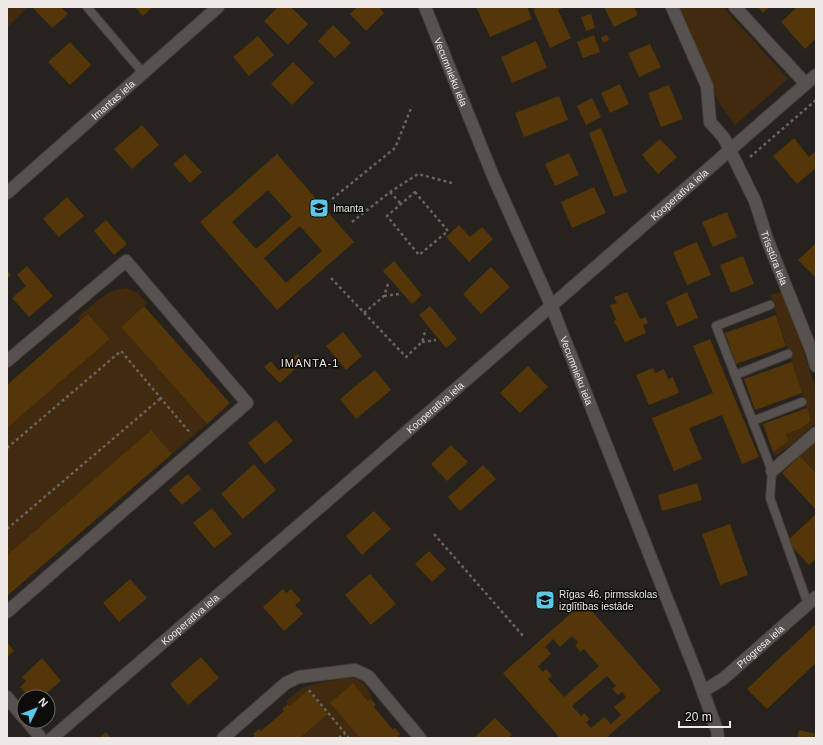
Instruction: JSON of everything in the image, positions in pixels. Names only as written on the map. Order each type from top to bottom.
[{"type":"street","name":"Imantas iela","points":[[7,193],[218,7]]},
{"type":"street","name":"Vecumnieku iela","points":[[425,7],[493,176],[551,305],[703,691],[717,730],[718,738]]},
{"type":"street","name":"Trīsstūra iela","points":[[672,7],[707,86],[710,122],[724,138],[755,201],[767,239],[814,351],[816,366]]},
{"type":"street","points":[[735,7],[806,84]]},
{"type":"street","name":"Kooperatīva iela","points":[[52,738],[347,484],[816,75]]},
{"type":"street","points":[[7,361],[126,261],[246,403],[7,612]]},
{"type":"street","points":[[772,471],[816,433]]},
{"type":"street","name":"Progresa iela","points":[[703,691],[723,679],[812,601]]},
{"type":"street","points":[[223,738],[286,683],[299,677],[355,670],[368,676],[420,738]]},
{"type":"street","points":[[7,697],[16,708]]},
{"type":"street","points":[[34,729],[41,738]]},
{"type":"lane","points":[[87,7],[143,73]]},
{"type":"lane","points":[[770,305],[716,326],[772,471],[770,498],[812,601]]},
{"type":"lane","points":[[735,375],[788,354]]},
{"type":"lane","points":[[753,421],[802,402]]},
{"type":"path","points":[[738,167],[816,100]]},
{"type":"path","points":[[332,199],[395,148],[412,106]]},
{"type":"path","points":[[352,222],[390,192],[418,174],[452,183]]},
{"type":"path","points":[[390,192],[401,204]]},
{"type":"path","points":[[415,192],[448,230],[419,255],[387,216],[401,204],[415,192]]},
{"type":"path","points":[[331,278],[406,357],[422,342],[426,329]]},
{"type":"path","points":[[364,313],[384,296],[389,281]]},
{"type":"path","points":[[384,296],[400,294]]},
{"type":"path","points":[[422,342],[436,340]]},
{"type":"path","points":[[7,448],[121,352],[199,444]]},
{"type":"path","points":[[7,529],[161,398]]},
{"type":"path","points":[[434,534],[524,637]]},
{"type":"path","points":[[299,677],[349,738]]},
{"type":"path","points":[[339,738],[345,733]]},
{"type":"shaded area","points":[[7,7],[28,7],[7,28]]},
{"type":"shaded area","points":[[673,7],[723,7],[788,79],[735,125],[719,103]]},
{"type":"shaded area","points":[[126,288],[138,293],[147,303],[121,327],[207,424],[172,454],[151,430],[7,555],[7,428],[110,339],[89,315],[80,321],[77,318],[99,299],[112,291]]},
{"type":"shaded area","points":[[783,291],[816,389],[816,423],[791,445],[775,456],[773,452],[789,441],[786,434],[800,429],[811,421],[770,295]]},
{"type":"shaded area","points":[[816,441],[816,473],[800,456]]},
{"type":"shaded area","points":[[344,678],[357,679],[363,683],[371,696],[371,699],[368,701],[353,683],[330,703],[360,738],[300,738],[328,714],[308,691],[290,706],[286,701],[302,688]]},
{"type":"building","points":[[61,7],[68,14],[52,28],[33,8]]},
{"type":"building","points":[[135,7],[153,7],[143,16]]},
{"type":"building","points":[[278,7],[291,7],[308,24],[288,45],[264,21]]},
{"type":"building","points":[[357,7],[379,7],[384,13],[366,31],[350,14]]},
{"type":"building","points":[[476,7],[527,7],[532,19],[490,37]]},
{"type":"building","points":[[538,7],[565,7],[558,10],[571,38],[550,48],[533,9]]},
{"type":"building","points":[[604,7],[634,7],[638,15],[614,27]]},
{"type":"building","points":[[758,7],[769,7],[763,13]]},
{"type":"building","points":[[797,7],[816,7],[816,38],[805,49],[781,22]]},
{"type":"building","points":[[591,14],[595,28],[586,31],[581,17]]},
{"type":"building","points":[[333,25],[351,43],[335,58],[318,41]]},
{"type":"building","points":[[594,35],[600,52],[583,58],[577,42]]},
{"type":"building","points":[[607,35],[609,40],[603,43],[601,37]]},
{"type":"building","points":[[258,36],[274,55],[249,76],[233,57]]},
{"type":"building","points":[[536,41],[547,68],[512,83],[501,57]]},
{"type":"building","points":[[70,42],[91,65],[70,85],[48,62]]},
{"type":"building","points":[[650,44],[661,67],[639,77],[628,53]]},
{"type":"building","points":[[293,62],[314,83],[292,105],[271,84]]},
{"type":"building","points":[[620,84],[629,104],[610,113],[601,93]]},
{"type":"building","points":[[669,85],[683,119],[661,127],[648,93]]},
{"type":"building","points":[[559,96],[568,120],[524,137],[515,113]]},
{"type":"building","points":[[592,98],[601,117],[586,125],[577,106]]},
{"type":"building","points":[[142,125],[159,145],[132,169],[114,149]]},
{"type":"building","points":[[601,128],[627,192],[614,197],[589,133]]},
{"type":"building","points":[[794,138],[809,157],[816,151],[816,168],[797,184],[773,156]]},
{"type":"building","points":[[660,139],[677,157],[658,174],[642,155]]},
{"type":"building","points":[[569,153],[579,175],[555,186],[545,164]]},
{"type":"building","points":[[185,154],[202,172],[190,183],[173,164]]},
{"type":"building","points":[[277,154],[354,242],[277,310],[200,222]],"holes":[[[268,190],[292,217],[256,249],[232,222]],[[300,226],[322,251],[286,283],[264,258]]]},
{"type":"building","points":[[594,187],[606,213],[572,228],[561,202]]},
{"type":"building","points":[[67,197],[84,216],[59,237],[43,219]]},
{"type":"building","points":[[727,212],[737,237],[713,247],[702,222]]},
{"type":"building","points":[[106,220],[127,244],[114,255],[94,231]]},
{"type":"building","points":[[459,225],[470,237],[482,227],[493,239],[469,262],[446,237]]},
{"type":"building","points":[[697,242],[711,275],[687,285],[673,252]]},
{"type":"building","points":[[815,244],[816,245],[816,278],[798,260]]},
{"type":"building","points":[[743,256],[754,284],[731,293],[720,265]]},
{"type":"building","points":[[394,261],[422,295],[412,304],[383,271]]},
{"type":"building","points":[[27,266],[53,296],[29,317],[12,298],[26,286],[17,275]]},
{"type":"building","points":[[491,267],[510,287],[481,314],[463,294]]},
{"type":"building","points":[[7,270],[11,275],[7,279]]},
{"type":"building","points":[[627,292],[640,319],[646,317],[648,323],[643,325],[646,333],[625,342],[614,321],[616,320],[610,305],[617,303],[614,297]]},
{"type":"building","points":[[687,292],[698,318],[677,327],[666,302]]},
{"type":"building","points":[[144,306],[230,403],[207,424],[121,327]]},
{"type":"building","points":[[430,306],[457,339],[446,348],[419,315]]},
{"type":"building","points":[[88,314],[110,339],[7,428],[7,385]]},
{"type":"building","points":[[776,315],[786,346],[736,364],[725,333]]},
{"type":"building","points":[[343,332],[362,356],[346,370],[326,346]]},
{"type":"building","points":[[710,339],[759,457],[742,464],[722,415],[689,428],[702,459],[674,471],[652,418],[713,393],[693,346]]},
{"type":"building","points":[[297,354],[304,361],[280,383],[264,367],[271,361],[279,371]]},
{"type":"building","points":[[792,362],[802,393],[755,410],[744,379]]},
{"type":"building","points":[[528,366],[548,387],[520,413],[500,393]]},
{"type":"building","points":[[653,368],[655,373],[664,369],[668,379],[673,377],[679,393],[649,405],[636,375]]},
{"type":"building","points":[[375,370],[391,390],[356,419],[340,399]]},
{"type":"building","points":[[807,408],[811,421],[800,429],[786,434],[789,441],[773,452],[763,424]]},
{"type":"building","points":[[276,420],[293,441],[265,464],[248,443]]},
{"type":"building","points":[[151,430],[172,454],[7,596],[7,555]]},
{"type":"building","points":[[451,445],[468,462],[447,481],[431,464]]},
{"type":"building","points":[[800,456],[816,473],[816,510],[782,473]]},
{"type":"building","points":[[254,464],[276,490],[243,519],[221,494]]},
{"type":"building","points":[[483,465],[496,479],[460,511],[448,497]]},
{"type":"building","points":[[188,474],[201,489],[182,505],[169,490]]},
{"type":"building","points":[[697,483],[702,500],[662,511],[658,495]]},
{"type":"building","points":[[212,508],[232,534],[214,548],[193,523]]},
{"type":"building","points":[[374,511],[391,529],[362,555],[346,536]]},
{"type":"building","points":[[816,514],[816,558],[809,565],[787,541]]},
{"type":"building","points":[[730,524],[748,575],[720,585],[702,534]]},
{"type":"building","points":[[429,551],[446,569],[432,582],[415,564]]},
{"type":"building","points":[[370,574],[396,604],[371,625],[345,595]]},
{"type":"building","points":[[130,579],[147,598],[119,622],[103,603]]},
{"type":"building","points":[[283,589],[286,593],[291,589],[301,600],[295,605],[303,614],[284,631],[263,607]]},
{"type":"building","points":[[584,602],[661,690],[606,738],[560,738],[503,673]],"holes":[[[572,636],[578,642],[575,645],[580,652],[584,649],[599,666],[564,697],[548,679],[552,676],[546,669],[543,672],[538,666],[551,654],[545,647],[553,639],[560,647]],[[607,676],[616,686],[612,689],[618,695],[622,692],[626,697],[614,707],[621,715],[611,724],[604,717],[591,728],[586,722],[590,719],[584,713],[581,716],[572,706]]]},
{"type":"building","points":[[816,624],[816,663],[767,709],[747,689]]},
{"type":"building","points":[[7,642],[14,651],[7,657]]},
{"type":"building","points":[[201,657],[219,678],[188,705],[170,684]]},
{"type":"building","points":[[42,658],[61,681],[52,689],[22,689],[20,687],[26,681],[22,677]]},
{"type":"building","points":[[353,683],[368,701],[371,699],[376,705],[374,707],[393,730],[395,728],[400,734],[398,736],[400,738],[360,738],[330,703]]},
{"type":"building","points":[[308,690],[328,714],[300,738],[252,738],[255,736],[253,734],[259,729],[261,731],[284,711],[282,709],[288,704],[290,706]]},
{"type":"building","points":[[495,718],[512,735],[508,738],[474,738]]},
{"type":"building","points":[[799,730],[816,734],[816,738],[797,738]]},
{"type":"building","points":[[106,732],[111,738],[99,738]]},
{"type":"place","name":"Imanta","points":[[319,208]]},
{"type":"place","name":"Rīgas 46. pirmsskolas izglītības iestāde","points":[[545,600]]},
{"type":"district","name":"IMANTA-1","points":[[310,363]]}]
